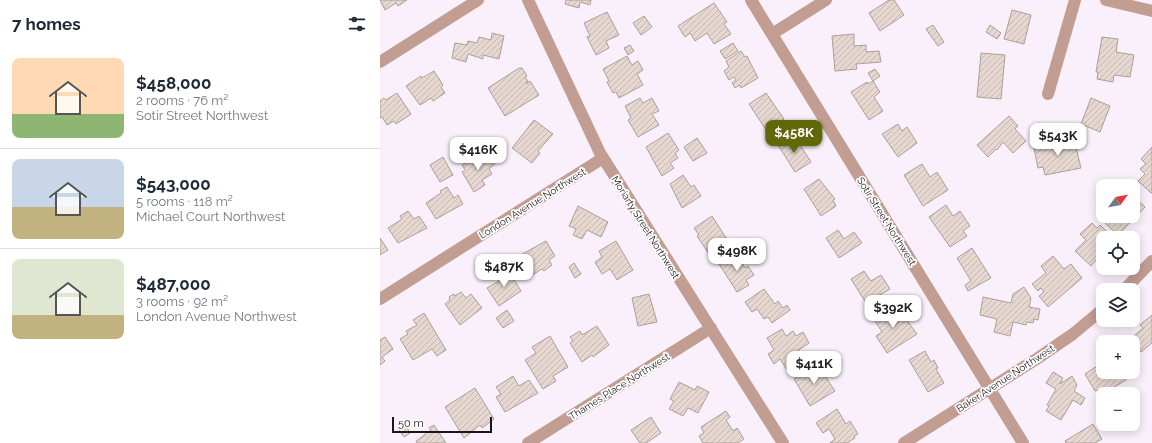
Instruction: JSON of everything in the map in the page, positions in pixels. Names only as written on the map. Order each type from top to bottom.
[{"type":"street","points":[[380,62],[478,0]]},
{"type":"street","name":"Moriarty Street Northwest","points":[[528,0],[581,115],[603,158],[783,443]]},
{"type":"street","name":"Sotir Street Northwest","points":[[751,0],[1023,443]]},
{"type":"street","points":[[772,34],[826,0]]},
{"type":"street","points":[[1048,94],[1075,0]]},
{"type":"street","points":[[1106,0],[1152,11]]},
{"type":"street","name":"London Avenue Northwest","points":[[380,298],[603,158]]},
{"type":"street","points":[[1131,283],[1152,262]]},
{"type":"street","name":"Baker Avenue Northwest","points":[[904,443],[990,389],[1073,334],[1096,315]]},
{"type":"street","name":"Thames Place Northwest","points":[[528,443],[711,328]]},
{"type":"building","points":[[380,0],[407,0],[398,6],[396,3],[385,10]]},
{"type":"building","points":[[566,0],[591,0],[590,5],[580,2],[579,8],[565,4]]},
{"type":"building","points":[[889,0],[894,0],[904,15],[880,31],[869,13]]},
{"type":"building","points":[[714,3],[727,22],[724,24],[731,34],[714,44],[707,33],[695,41],[690,33],[685,37],[678,26]]},
{"type":"building","points":[[1012,10],[1031,15],[1024,44],[1004,39]]},
{"type":"building","points":[[607,12],[619,35],[606,41],[609,48],[596,55],[587,37],[590,36],[584,23]]},
{"type":"building","points":[[644,16],[652,27],[641,35],[633,23]]},
{"type":"building","points":[[933,25],[944,42],[938,46],[926,29]]},
{"type":"building","points":[[990,25],[1001,33],[997,39],[986,32]]},
{"type":"building","points":[[492,33],[504,36],[499,59],[483,55],[483,59],[468,54],[466,62],[452,58],[455,43],[467,45],[468,41],[477,43],[479,37],[491,40]]},
{"type":"building","points":[[854,34],[854,46],[866,45],[866,52],[879,51],[881,62],[856,64],[857,69],[835,71],[832,36]]},
{"type":"building","points":[[1102,37],[1118,39],[1116,52],[1134,55],[1130,77],[1114,75],[1113,82],[1097,79],[1098,72],[1096,72]]},
{"type":"building","points":[[733,43],[738,51],[725,59],[720,51]]},
{"type":"building","points":[[630,45],[634,51],[628,55],[624,48]]},
{"type":"building","points":[[741,51],[745,57],[747,56],[758,78],[741,88],[740,85],[735,88],[732,83],[736,80],[734,77],[729,80],[724,71],[729,67],[726,61]]},
{"type":"building","points":[[981,53],[1005,55],[1001,99],[977,97]]},
{"type":"building","points":[[627,56],[632,65],[638,61],[643,70],[637,74],[643,85],[619,98],[616,92],[613,93],[607,82],[609,81],[603,69]]},
{"type":"building","points":[[519,68],[522,68],[527,76],[525,77],[528,81],[526,84],[530,81],[539,95],[505,116],[488,88]]},
{"type":"building","points":[[875,69],[880,76],[873,81],[868,73]]},
{"type":"building","points":[[434,71],[443,85],[441,87],[445,93],[433,101],[431,98],[420,105],[406,86],[421,76],[422,78]]},
{"type":"building","points":[[873,81],[880,92],[874,97],[883,111],[869,120],[851,92],[867,82],[868,84]]},
{"type":"building","points":[[397,93],[411,114],[396,124],[394,121],[387,125],[382,117],[380,118],[380,101],[384,98],[386,100]]},
{"type":"building","points":[[766,93],[784,119],[766,130],[749,104]]},
{"type":"building","points":[[640,98],[643,103],[652,98],[659,111],[652,114],[659,125],[638,137],[628,120],[631,118],[625,106]]},
{"type":"building","points":[[1091,98],[1110,106],[1100,132],[1081,124]]},
{"type":"building","points":[[1009,116],[1018,126],[1015,129],[1026,141],[1013,153],[1003,142],[997,150],[996,149],[988,157],[977,145]]},
{"type":"building","points":[[534,120],[553,134],[538,151],[540,153],[532,163],[512,148]]},
{"type":"building","points":[[898,124],[902,131],[907,127],[917,143],[898,157],[882,134]]},
{"type":"building","points":[[668,133],[679,150],[675,153],[678,158],[670,163],[674,168],[662,176],[646,147]]},
{"type":"building","points":[[791,136],[796,143],[798,142],[811,162],[795,172],[778,145]]},
{"type":"building","points":[[697,138],[707,153],[693,161],[684,147]]},
{"type":"building","points":[[1074,139],[1081,168],[1045,175],[1043,167],[1038,168],[1034,148]]},
{"type":"building","points":[[1152,147],[1152,193],[1140,183],[1140,179],[1145,174],[1140,169],[1146,164],[1141,159]]},
{"type":"building","points":[[487,152],[495,164],[489,169],[492,174],[482,180],[485,185],[474,192],[462,172],[465,170],[462,165]]},
{"type":"building","points":[[443,157],[453,175],[440,182],[430,165]]},
{"type":"building","points":[[922,164],[930,177],[937,172],[948,190],[923,206],[904,175]]},
{"type":"building","points":[[683,175],[691,187],[694,185],[701,196],[682,208],[670,184]]},
{"type":"building","points":[[819,179],[835,199],[833,200],[836,206],[821,216],[804,189]]},
{"type":"building","points":[[447,187],[454,198],[458,195],[463,204],[436,219],[426,203]]},
{"type":"building","points":[[1140,202],[1145,207],[1140,212]]},
{"type":"building","points":[[946,205],[953,216],[960,211],[970,226],[963,231],[967,236],[950,247],[929,217]]},
{"type":"building","points":[[578,206],[608,222],[601,237],[587,230],[582,239],[573,235],[576,229],[569,226]]},
{"type":"building","points":[[408,211],[414,219],[419,216],[427,228],[398,243],[388,228],[402,219],[400,216]]},
{"type":"building","points":[[712,216],[728,241],[709,254],[697,236],[699,235],[694,228]]},
{"type":"building","points":[[1092,223],[1097,228],[1100,225],[1106,231],[1096,231],[1096,260],[1091,266],[1075,251],[1086,240],[1080,234]]},
{"type":"building","points":[[1105,223],[1130,223],[1122,231],[1114,231]]},
{"type":"building","points":[[838,230],[844,239],[854,232],[862,243],[839,258],[826,238]]},
{"type":"building","points":[[380,238],[388,250],[380,255]]},
{"type":"building","points":[[546,241],[555,256],[549,260],[552,265],[544,271],[542,269],[529,277],[517,257]]},
{"type":"building","points":[[616,241],[633,270],[617,280],[610,269],[602,274],[595,262],[602,257],[599,251]]},
{"type":"building","points":[[972,248],[991,278],[968,291],[965,285],[971,281],[957,258]]},
{"type":"building","points":[[736,253],[745,268],[748,266],[754,275],[746,280],[749,285],[737,292],[719,264]]},
{"type":"building","points":[[1053,256],[1064,269],[1071,264],[1082,278],[1048,307],[1039,296],[1044,292],[1041,288],[1038,291],[1032,284],[1046,273],[1041,266]]},
{"type":"building","points":[[574,263],[581,274],[575,278],[569,267]]},
{"type":"building","points":[[508,270],[521,291],[499,306],[487,288],[499,281],[497,277]]},
{"type":"building","points":[[864,271],[871,281],[881,275],[890,289],[866,303],[851,279]]},
{"type":"building","points":[[1024,287],[1031,298],[1029,307],[1040,309],[1038,320],[1034,319],[1033,323],[1027,322],[1026,325],[1013,322],[1010,336],[994,332],[997,319],[980,315],[983,297],[1011,303],[1013,294]]},
{"type":"building","points":[[764,289],[775,304],[778,301],[783,308],[787,305],[790,310],[772,323],[768,317],[764,319],[757,309],[752,312],[745,302]]},
{"type":"building","points":[[461,292],[466,298],[471,294],[482,308],[460,325],[445,304],[450,300],[449,297],[454,294],[455,296]]},
{"type":"building","points":[[649,294],[657,322],[638,326],[632,298]]},
{"type":"building","points":[[895,304],[917,334],[887,353],[876,336],[882,332],[873,318]]},
{"type":"building","points":[[507,310],[514,321],[503,328],[496,318]]},
{"type":"building","points":[[424,313],[446,350],[437,356],[432,349],[413,360],[400,339],[408,334],[406,331],[417,325],[413,320]]},
{"type":"building","points":[[1152,315],[1152,343],[1141,352],[1140,335],[1135,335],[1143,328],[1140,325]]},
{"type":"building","points":[[597,326],[609,345],[593,357],[592,355],[582,362],[570,343],[573,341],[570,337],[580,331],[582,335]]},
{"type":"building","points":[[782,329],[786,336],[793,331],[796,336],[803,332],[809,343],[796,352],[802,361],[787,370],[780,359],[774,364],[768,354],[774,350],[767,338]]},
{"type":"building","points":[[550,336],[568,367],[553,376],[556,381],[543,389],[525,360],[536,353],[532,347]]},
{"type":"building","points":[[385,337],[393,349],[382,357],[385,361],[380,365],[380,340]]},
{"type":"building","points":[[925,351],[931,362],[934,360],[938,368],[936,369],[944,383],[928,392],[909,360]]},
{"type":"building","points":[[817,364],[835,391],[810,406],[794,379]]},
{"type":"building","points":[[1096,367],[1096,379],[1126,380],[1114,387],[1096,387],[1095,391],[1085,374]]},
{"type":"building","points":[[1053,372],[1063,378],[1060,384],[1072,376],[1077,385],[1074,391],[1085,398],[1081,405],[1073,400],[1061,420],[1046,411],[1049,406],[1047,405],[1056,389],[1046,383]]},
{"type":"building","points":[[513,376],[519,386],[529,380],[538,393],[505,412],[496,397],[501,394],[496,387]]},
{"type":"building","points":[[679,382],[695,390],[697,386],[709,392],[698,413],[688,408],[683,416],[669,409],[674,401],[670,399]]},
{"type":"building","points":[[475,388],[494,419],[482,428],[480,425],[464,438],[445,407]]},
{"type":"building","points":[[837,409],[846,424],[850,421],[858,434],[847,443],[830,443],[835,439],[829,429],[823,433],[816,423]]},
{"type":"building","points":[[726,411],[730,417],[726,420],[733,431],[737,428],[744,439],[738,443],[703,443],[699,436],[704,433],[701,427]]},
{"type":"building","points":[[651,417],[661,433],[646,443],[640,443],[631,430]]},
{"type":"building","points":[[404,422],[410,433],[404,437],[397,427]]},
{"type":"building","points":[[1093,424],[1102,439],[1095,443],[1066,443],[1065,441]]},
{"type":"building","points":[[434,425],[446,443],[417,443],[416,441],[431,430],[429,428]]}]
